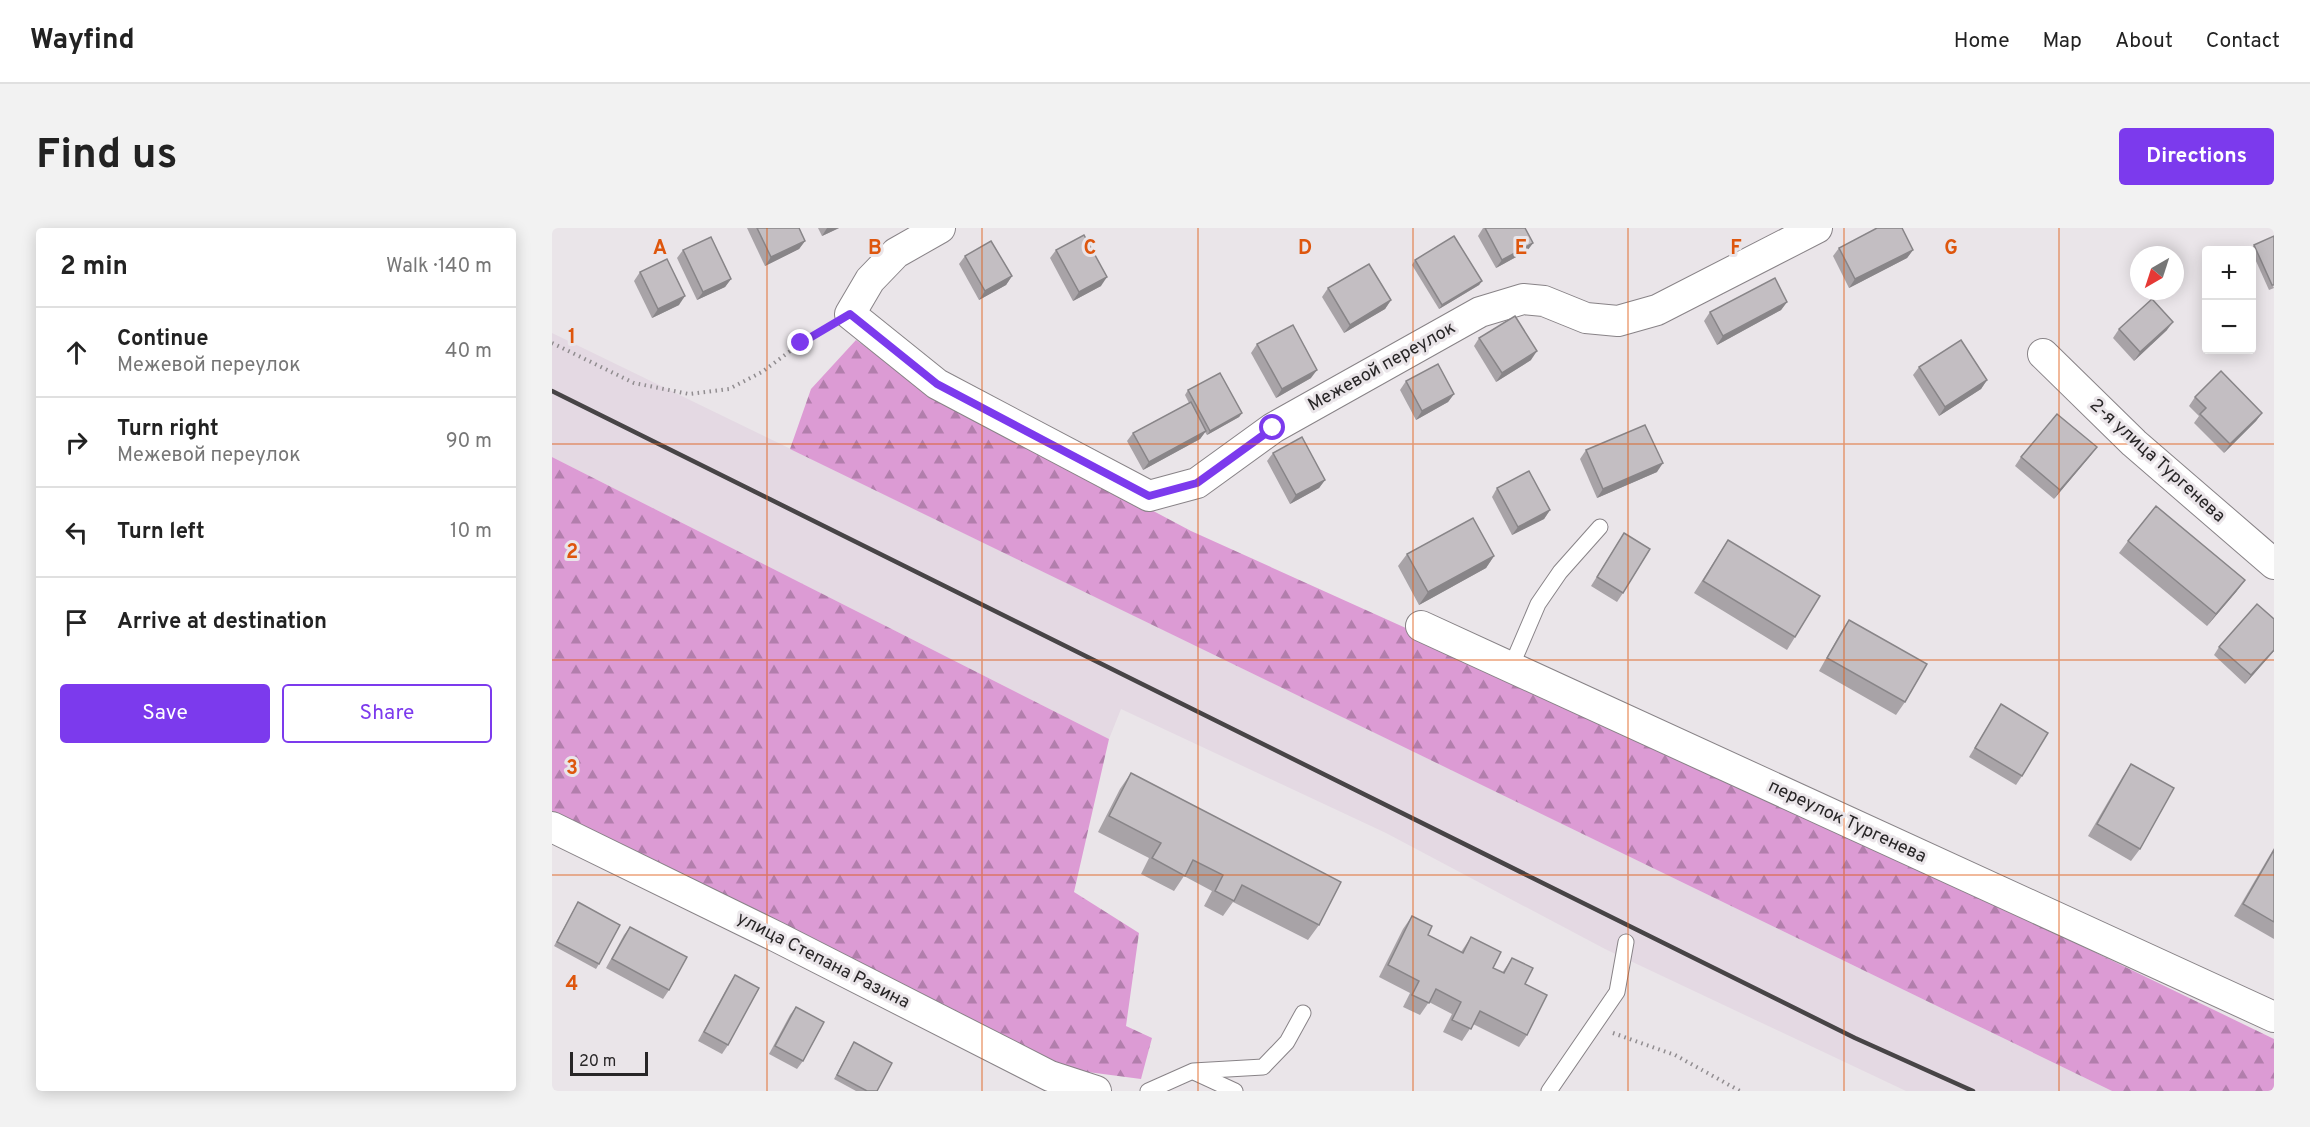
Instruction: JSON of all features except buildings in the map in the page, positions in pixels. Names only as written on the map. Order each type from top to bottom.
[{"type":"street","points":[[850,314],[870,280],[896,253],[940,228]]},
{"type":"street","name":"Межевой переулок","points":[[850,314],[937,384],[1149,496],[1197,483],[1273,428],[1480,312],[1523,299],[1544,302],[1586,318],[1617,321],[1657,310],[1817,228]]},
{"type":"street","name":"2-я улица Тургенева","points":[[2043,354],[2134,443],[2274,564]]},
{"type":"street","name":"переулок Тургенева","points":[[1421,626],[2274,1017]]},
{"type":"street","name":"улица Степана Разина","points":[[552,826],[1050,1076],[1096,1091]]},
{"type":"lane","points":[[1511,667],[1538,604],[1560,572],[1600,527]]},
{"type":"lane","points":[[1549,1091],[1617,992],[1626,942]]},
{"type":"lane","points":[[1148,1091],[1193,1071],[1263,1067],[1287,1042],[1303,1013]]},
{"type":"lane","points":[[1193,1071],[1234,1091]]},
{"type":"path","points":[[552,343],[634,383],[689,394],[729,389],[762,372],[801,343],[850,314]]},
{"type":"path","points":[[1593,1028],[1618,1034],[1675,1055],[1740,1091]]},
{"type":"shaded area","points":[[552,333],[2112,1091],[1906,1091],[1605,949],[1386,833],[1121,709],[1109,739],[552,457]]},
{"type":"green space","points":[[856,340],[935,395],[1191,531],[1696,759],[2274,1039],[2274,1091],[2112,1091],[790,449],[811,389]]},
{"type":"green space","points":[[552,457],[1109,739],[1074,892],[1139,933],[1126,1026],[1152,1038],[1141,1079],[1065,1069],[552,814]]},
{"type":"railway","points":[[552,391],[1855,1038],[1973,1091]]},
{"type":"route","points":[[801,343],[850,314],[937,384],[1149,496],[1197,483],[1273,428]]}]
